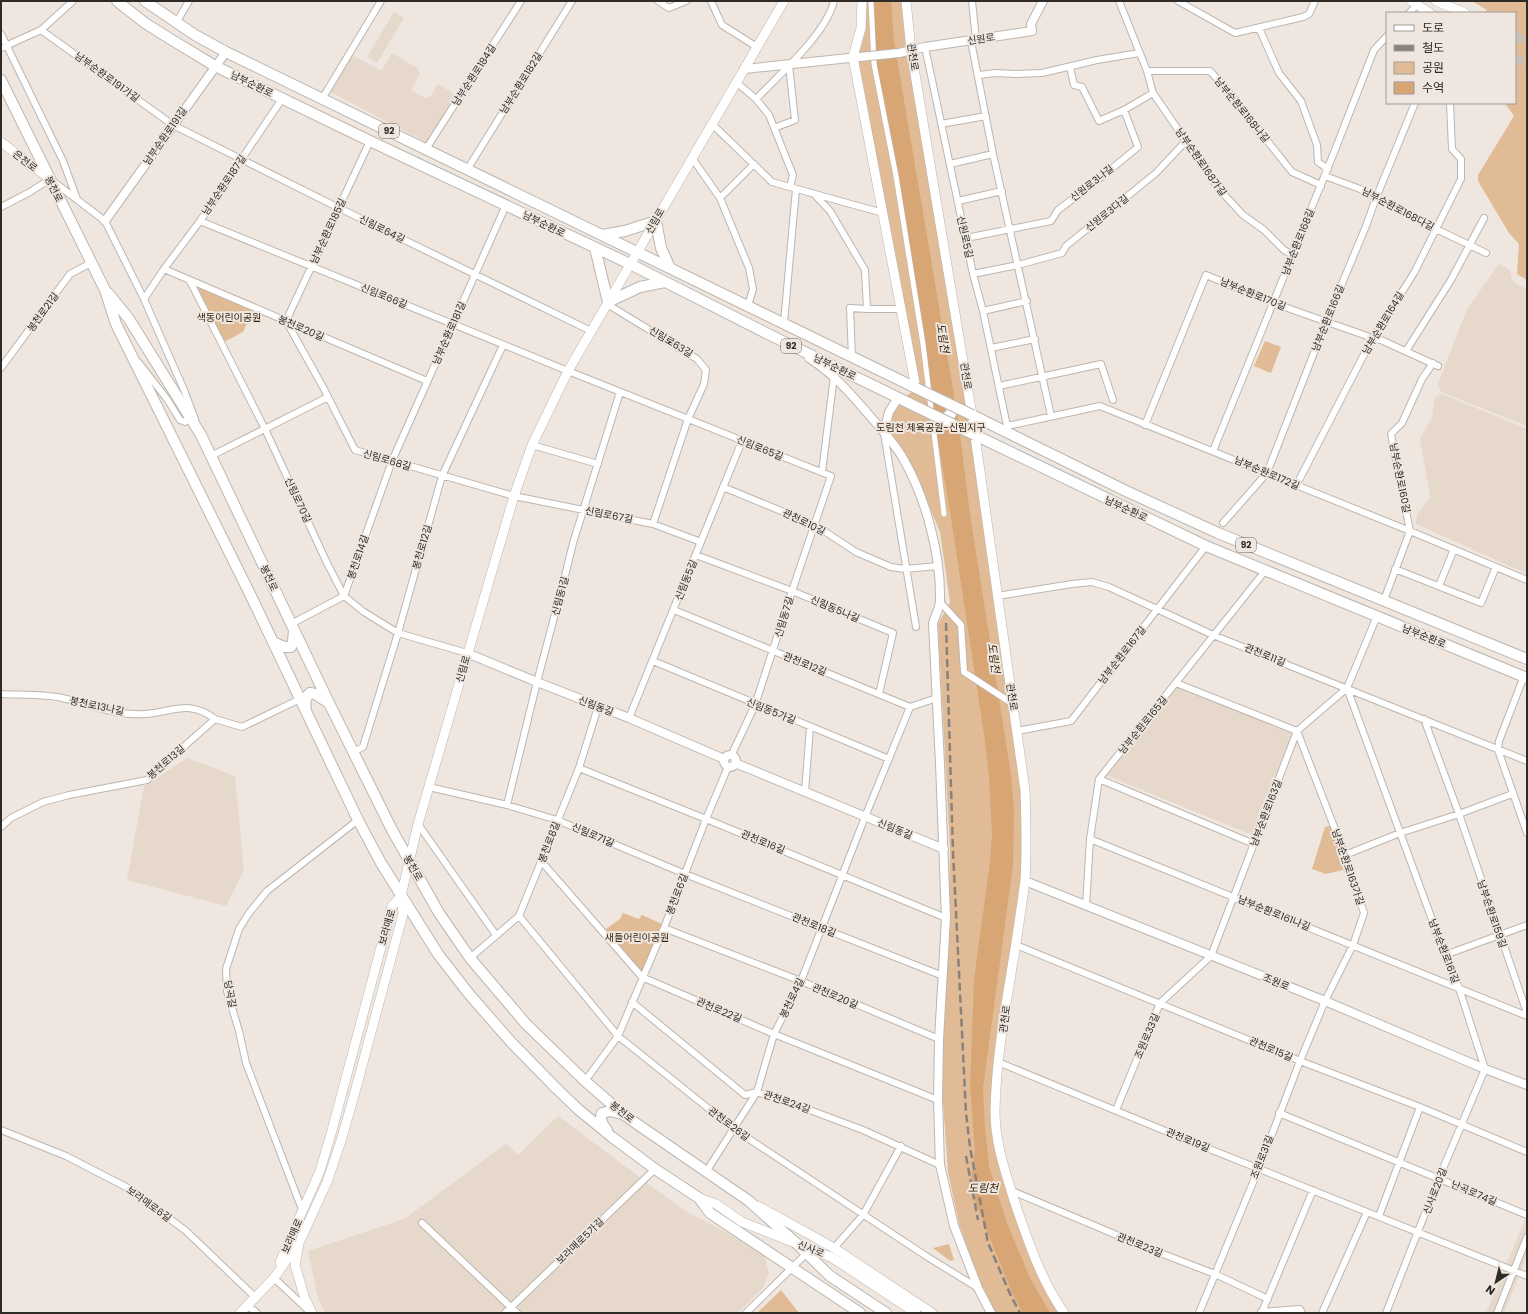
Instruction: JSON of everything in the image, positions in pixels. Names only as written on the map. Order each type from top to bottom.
[{"type":"main road","name":"남부순환로","points":[[117,1],[166,37],[215,66],[630,264],[770,335],[1039,467],[1206,546],[1525,677]]},
{"type":"main road","name":"남부순환로","points":[[145,1],[176,22],[226,52],[426,149],[467,166],[602,235],[972,415],[1006,428],[1047,452],[1134,495],[1218,533],[1527,659]]},
{"type":"main road","name":"신림로","points":[[401,896],[408,861],[418,824],[467,653],[514,496],[532,444],[568,372],[591,331],[784,1]]},
{"type":"main road","points":[[862,1],[861,28],[856,57],[883,213],[916,388]]},
{"type":"main road","name":"관천로","points":[[906,1],[911,50],[972,415],[1026,790],[1024,881],[998,1062],[995,1113],[998,1137],[1007,1177],[1036,1261],[1055,1300],[1064,1313]]},
{"type":"main road","points":[[1436,1],[1463,12]]},
{"type":"main road","points":[[1414,3],[1428,12]]},
{"type":"main road","name":"봉천로","points":[[2,85],[105,290],[116,324],[273,642],[358,820],[381,863],[438,954],[469,994],[511,1042],[579,1110],[655,1169],[699,1198],[710,1213],[860,1313]]},
{"type":"main road","name":"은천로","points":[[1,142],[50,179]]},
{"type":"main road","points":[[602,235],[625,231],[656,221],[661,248],[670,268]]},
{"type":"main road","points":[[595,248],[608,303],[640,287],[665,282]]},
{"type":"main road","name":"봉천로","points":[[105,290],[129,318],[201,435],[329,703],[408,861],[439,913],[470,958],[526,1024],[585,1081],[624,1115],[749,1201],[797,1244],[809,1251],[830,1276],[886,1313]]},
{"type":"main road","points":[[939,418],[944,419],[951,414],[951,406],[947,402]]},
{"type":"main road","points":[[1039,467],[1035,463],[1035,457],[1041,451],[1047,452]]},
{"type":"main road","points":[[273,642],[285,647],[291,647],[293,642],[292,626]]},
{"type":"main road","points":[[306,712],[305,703],[307,696],[310,693],[329,703]]},
{"type":"main road","name":"보라매로","points":[[274,1278],[320,1171],[392,906],[401,896]]},
{"type":"main road","name":"보라매로","points":[[240,1313],[274,1278],[300,1241],[327,1182],[341,1141],[403,914],[401,896]]},
{"type":"main road","points":[[612,1137],[602,1122],[600,1117],[602,1113],[610,1111],[624,1115]]},
{"type":"main road","name":"신사로","points":[[699,1198],[716,1204],[742,1222],[797,1244]]},
{"type":"main road","name":"신사로","points":[[749,1201],[834,1248],[932,1313]]},
{"type":"main road","points":[[300,1241],[295,1265],[304,1299],[312,1313]]},
{"type":"main road","name":"신사로","points":[[809,1251],[831,1257],[916,1313]]},
{"type":"street","points":[[4,47],[41,30],[73,1]]},
{"type":"street","points":[[176,22],[189,1]]},
{"type":"street","points":[[322,99],[381,1]]},
{"type":"street","name":"남부순환로184길","points":[[426,149],[521,1]]},
{"type":"street","name":"남부순환로182길","points":[[467,166],[572,1]]},
{"type":"street","points":[[658,1],[669,8],[686,1]]},
{"type":"street","points":[[711,1],[722,25],[757,47]]},
{"type":"street","points":[[756,99],[789,65],[823,26],[832,12],[834,1]]},
{"type":"street","points":[[871,1],[874,64],[896,176],[923,344],[944,514]]},
{"type":"street","points":[[972,1],[974,41],[978,75],[993,154],[1027,301],[1051,416]]},
{"type":"street","name":"신원로","points":[[856,57],[899,53],[925,47],[974,41],[1032,31],[1031,24],[1043,1]]},
{"type":"street","name":"남부순환로168가길","points":[[1119,1],[1140,53],[1153,93],[1218,188],[1243,215],[1264,230],[1284,250],[1293,255]]},
{"type":"street","points":[[1178,1],[1235,33],[1309,14],[1315,1]]},
{"type":"street","points":[[1410,12],[1414,3]]},
{"type":"street","points":[[1259,28],[1279,74],[1301,101],[1317,145],[1318,162],[1328,169]]},
{"type":"street","name":"남부순환로191가길","points":[[41,30],[173,125]]},
{"type":"street","points":[[1,34],[4,47],[63,161],[78,199]]},
{"type":"street","name":"남부순환로168길","points":[[1213,451],[1328,169],[1374,50],[1386,37]]},
{"type":"street","name":"신원로5길","points":[[925,47],[973,274],[984,311],[1006,428]]},
{"type":"street","name":"남부순환로191길","points":[[105,221],[226,52]]},
{"type":"street","points":[[978,75],[995,73],[1042,73],[1097,60],[1140,53]]},
{"type":"street","points":[[744,69],[856,57]]},
{"type":"street","points":[[774,128],[795,120],[789,65]]},
{"type":"street","points":[[1070,67],[1074,85],[1082,87],[1099,121],[1124,110],[1153,93]]},
{"type":"street","name":"남부순환로168나길","points":[[1146,70],[1210,71],[1221,82],[1292,172],[1321,186]]},
{"type":"street","points":[[736,82],[756,99],[769,116],[793,175],[784,323]]},
{"type":"street","name":"남부순환로187길","points":[[164,269],[200,221],[282,98]]},
{"type":"street","name":"남부순환로166길","points":[[1223,523],[1267,473],[1326,322],[1364,232],[1376,198],[1415,104]]},
{"type":"street","name":"남부순환로164길","points":[[1296,486],[1372,339],[1414,273],[1460,179],[1460,159],[1452,149],[1450,104]]},
{"type":"street","name":"신원로3나길","points":[[1010,229],[1051,220],[1058,210],[1138,147],[1124,110]]},
{"type":"street","points":[[941,124],[986,116]]},
{"type":"street","points":[[712,124],[772,182],[883,213]]},
{"type":"street","name":"신림로64길","points":[[173,125],[591,331]]},
{"type":"street","name":"남부순환로185길","points":[[286,321],[370,141]]},
{"type":"street","name":"신원로3다길","points":[[973,274],[1018,265],[1062,253],[1066,246],[1156,173],[1186,141]]},
{"type":"street","points":[[950,164],[993,154]]},
{"type":"street","points":[[692,158],[720,198],[749,268],[753,288],[748,306]]},
{"type":"street","points":[[720,198],[754,164]]},
{"type":"street","name":"남부순환로","points":[[467,166],[591,227]]},
{"type":"street","name":"남부순환로168다길","points":[[1325,176],[1360,189],[1436,229],[1486,253]]},
{"type":"street","points":[[1,207],[30,192],[50,179],[105,221],[144,299],[184,390],[201,435]]},
{"type":"street","points":[[958,201],[1002,191]]},
{"type":"street","points":[[814,194],[830,211],[865,270],[867,309]]},
{"type":"street","name":"남부순환로181길","points":[[392,461],[506,205]]},
{"type":"street","points":[[1406,351],[1437,305],[1484,218]]},
{"type":"street","name":"신림로66길","points":[[200,221],[568,372]]},
{"type":"street","points":[[966,238],[1010,229]]},
{"type":"street","name":"봉천로21길","points":[[1,368],[70,274],[91,263]]},
{"type":"street","points":[[144,299],[164,269]]},
{"type":"street","name":"봉천로20길","points":[[164,269],[427,381]]},
{"type":"street","name":"남부순환로170길","points":[[1145,425],[1206,275],[1273,303],[1368,336],[1372,339],[1382,340],[1436,364]]},
{"type":"street","name":"신림로70길","points":[[190,281],[265,428],[326,563],[344,596],[364,612],[398,633],[467,653]]},
{"type":"street","points":[[984,311],[1027,301]]},
{"type":"street","name":"신림로63길","points":[[608,303],[697,359],[706,370],[704,384],[688,419]]},
{"type":"street","name":"남부순환로","points":[[852,356],[850,308],[901,309]]},
{"type":"street","name":"신림로68길","points":[[286,321],[355,450],[514,496]]},
{"type":"street","points":[[770,335],[834,376],[884,432],[904,459],[918,491],[931,530],[938,566],[940,602],[933,623],[946,918],[939,1039],[938,1100],[940,1164],[954,1226],[978,1288],[991,1313]]},
{"type":"street","points":[[991,348],[1035,339]]},
{"type":"street","name":"봉천로12길","points":[[353,752],[363,747],[398,633],[442,476],[503,345]]},
{"type":"street","points":[[129,349],[167,399],[180,420],[185,422],[190,416],[184,390]]},
{"type":"street","points":[[999,386],[1101,364],[1113,400]]},
{"type":"street","name":"남부순환로160길","points":[[1410,531],[1391,434],[1402,422],[1422,379],[1436,364]]},
{"type":"street","name":"신림로65길","points":[[568,372],[831,476]]},
{"type":"street","name":"남부순환로","points":[[822,472],[834,376]]},
{"type":"street","points":[[582,510],[620,392]]},
{"type":"street","points":[[211,456],[328,397]]},
{"type":"street","points":[[898,398],[888,412],[884,432],[916,627]]},
{"type":"street","name":"남부순환로172길","points":[[1006,428],[1097,406],[1213,451],[1527,580]]},
{"type":"street","points":[[653,524],[688,419]]},
{"type":"street","name":"신림동5길","points":[[629,718],[742,441]]},
{"type":"street","points":[[532,444],[598,464]]},
{"type":"street","name":"봉천로14길","points":[[344,596],[392,461]]},
{"type":"street","name":"신림동7길","points":[[730,761],[755,705],[831,476]]},
{"type":"street","name":"관천로10길","points":[[723,487],[815,525],[856,552],[892,567],[906,569],[938,566]]},
{"type":"street","name":"신림로67길","points":[[514,496],[653,524],[701,542]]},
{"type":"street","name":"신림동1길","points":[[507,805],[537,682],[582,510]]},
{"type":"street","points":[[1384,600],[1410,531]]},
{"type":"street","name":"남부순환로167길","points":[[1017,731],[1071,721],[1206,546]]},
{"type":"street","points":[[1439,586],[1454,549]]},
{"type":"street","name":"신림동5나길","points":[[696,555],[792,591],[893,633],[879,694]]},
{"type":"street","points":[[1395,569],[1481,603],[1496,567]]},
{"type":"street","name":"남부순환로165길","points":[[1099,779],[1265,571]]},
{"type":"street","name":"관천로11길","points":[[997,596],[1092,582],[1109,587],[1213,635],[1527,761]]},
{"type":"street","points":[[292,626],[344,596]]},
{"type":"street","points":[[940,602],[961,625],[964,672],[1013,704]]},
{"type":"street","name":"관천로12길","points":[[674,610],[910,707]]},
{"type":"street","points":[[1347,688],[1376,616]]},
{"type":"street","name":"신림동길","points":[[467,653],[598,707],[629,718],[944,850]]},
{"type":"street","name":"신림동5가길","points":[[653,661],[755,705],[889,759]]},
{"type":"street","points":[[1525,677],[1499,741],[1498,750],[1512,794],[1527,833]]},
{"type":"street","points":[[1176,683],[1297,731]]},
{"type":"street","name":"남부순환로163길","points":[[1211,956],[1297,731],[1347,688]]},
{"type":"street","name":"남부순환로161길","points":[[1347,688],[1445,955],[1459,988],[1486,1069]]},
{"type":"street","name":"봉천로13나길","points":[[1,694],[61,697],[102,709],[126,713],[145,714],[173,708],[190,708],[215,719]]},
{"type":"street","points":[[910,707],[937,698]]},
{"type":"street","points":[[215,719],[242,727],[300,699]]},
{"type":"street","name":"봉천로8길","points":[[470,958],[519,916],[579,768],[598,707]]},
{"type":"street","name":"봉천로4길","points":[[706,1172],[757,1092],[774,1034],[801,981],[910,707]]},
{"type":"street","name":"봉천로13길","points":[[1,826],[11,818],[43,802],[69,794],[148,780],[164,765],[167,758],[181,749],[215,719]]},
{"type":"street","name":"남부순환로159길","points":[[1424,719],[1459,814],[1499,935],[1527,1013]]},
{"type":"street","points":[[805,792],[810,727]]},
{"type":"street","name":"남부순환로163가길","points":[[1297,731],[1344,855],[1364,913],[1353,945],[1324,1001]]},
{"type":"street","name":"봉천로6길","points":[[585,1081],[618,1036],[664,928],[730,761]]},
{"type":"street","name":"관천로16길","points":[[579,768],[946,918]]},
{"type":"street","points":[[1086,906],[1090,839],[1099,779],[1254,844]]},
{"type":"street","name":"신림로71길","points":[[429,787],[507,805],[557,820],[685,874]]},
{"type":"street","points":[[1344,855],[1400,833],[1459,814],[1512,794]]},
{"type":"street","name":"당곡길","points":[[303,1212],[246,1063],[239,1031],[227,991],[226,969],[239,929],[249,913],[267,891],[358,820]]},
{"type":"street","points":[[418,824],[496,935]]},
{"type":"street","name":"남부순환로161나길","points":[[1090,839],[1527,1016]]},
{"type":"street","name":"관천로22길","points":[[541,861],[642,977],[774,1034],[938,1100]]},
{"type":"street","name":"관천로18길","points":[[685,874],[943,976]]},
{"type":"street","name":"조원로","points":[[1024,881],[1324,1001],[1527,1085]]},
{"type":"street","name":"관천로26길","points":[[519,916],[618,1036],[734,1129],[863,1215],[978,1288]]},
{"type":"street","points":[[1445,955],[1527,925]]},
{"type":"street","name":"관천로20길","points":[[664,928],[801,981],[939,1039]]},
{"type":"street","name":"관천로15길","points":[[1016,945],[1420,1107],[1461,1126],[1527,1152]]},
{"type":"street","name":"조원로33길","points":[[1116,1110],[1160,1003],[1211,956]]},
{"type":"street","name":"조원로31길","points":[[1199,1313],[1259,1168],[1279,1113],[1324,1001]]},
{"type":"street","name":"관천로24길","points":[[632,1002],[745,1095],[757,1092],[791,1103],[856,1127],[940,1164]]},
{"type":"street","name":"관천로19길","points":[[998,1062],[1527,1276]]},
{"type":"street","name":"신사로20길","points":[[1386,1313],[1439,1178],[1486,1069]]},
{"type":"street","points":[[1379,1216],[1398,1162],[1420,1107]]},
{"type":"street","name":"난곡로74길","points":[[1279,1113],[1527,1215]]},
{"type":"street","name":"보라매로6길","points":[[1,1130],[66,1156],[130,1189],[186,1231],[255,1297]]},
{"type":"street","points":[[834,1248],[863,1215],[901,1146]]},
{"type":"street","name":"보라매로5가길","points":[[505,1313],[655,1169]]},
{"type":"street","points":[[1260,1312],[1268,1298],[1313,1190]]},
{"type":"street","name":"관천로23길","points":[[1012,1191],[1150,1249],[1215,1274],[1268,1298]]},
{"type":"street","points":[[1322,1313],[1367,1212]]},
{"type":"street","points":[[422,1223],[517,1313]]},
{"type":"street","points":[[1497,1313],[1527,1237]]},
{"type":"street","points":[[746,1313],[809,1251]]},
{"type":"street","points":[[274,1278],[312,1313]]},
{"type":"street","points":[[248,1306],[257,1313]]},
{"type":"street","points":[[1260,1312],[1290,1311],[1300,1309],[1302,1313]]},
{"type":"shaded area","points":[[394,12],[404,18],[377,63],[367,57]]},
{"type":"shaded area","points":[[392,53],[417,68],[420,74],[411,90],[425,98],[430,97],[438,84],[458,96],[426,142],[330,92],[352,55],[381,71]]},
{"type":"shaded area","points":[[1499,264],[1510,270],[1512,280],[1527,289],[1527,426],[1441,392],[1438,384],[1467,309]]},
{"type":"shaded area","points":[[1442,394],[1527,429],[1527,574],[1416,524],[1417,515],[1430,497],[1420,439],[1432,417],[1435,397]]},
{"type":"shaded area","points":[[1176,683],[1297,731],[1257,837],[1103,774]]},
{"type":"shaded area","points":[[187,758],[235,776],[244,870],[226,906],[127,880],[144,786]]},
{"type":"shaded area","points":[[558,1116],[684,1210],[735,1237],[764,1256],[769,1272],[763,1288],[738,1313],[325,1313],[318,1298],[308,1251],[404,1219],[506,1144],[518,1155]]},
{"type":"shaded area","points":[[1527,1215],[1527,1256],[1504,1313],[1486,1313]]},
{"type":"green space","name":"도림천 체육공원-신림지구","points":[[864,1],[904,1],[968,403],[1023,795],[1021,886],[994,1108],[1025,1242],[1063,1313],[996,1313],[982,1288],[959,1224],[948,1172],[943,1102],[942,1042],[948,941],[950,850],[938,624],[950,602],[940,532],[920,484],[887,432],[889,416],[900,401],[918,387],[857,65],[857,52]]},
{"type":"green space","points":[[1472,1],[1527,1],[1527,280],[1517,274],[1519,244],[1509,233],[1478,181],[1478,175],[1514,116],[1506,104],[1516,104],[1516,12],[1486,12],[1487,10]]},
{"type":"green space","name":"색동어린이공원","points":[[190,281],[254,308],[243,332],[222,343]]},
{"type":"green space","points":[[1265,341],[1281,347],[1271,373],[1254,366]]},
{"type":"green space","points":[[1330,826],[1347,869],[1326,874],[1312,869],[1325,827]]},
{"type":"green space","name":"새들어린이공원","points":[[623,913],[639,919],[642,915],[662,924],[642,973],[606,929],[620,919]]},
{"type":"green space","points":[[949,1244],[954,1260],[950,1261],[933,1248]]},
{"type":"green space","points":[[781,1290],[799,1313],[757,1313]]},
{"type":"water","name":"도림천","points":[[871,1],[891,1],[894,41],[958,419],[970,514],[1011,775],[1014,810],[1013,865],[983,1088],[989,1167],[1007,1223],[1030,1278],[1050,1313],[1023,1313],[1013,1295],[970,1189],[975,1150],[970,1087],[974,979],[990,862],[992,834],[989,776],[951,518],[875,62]]},
{"type":"tunnel","points":[[1516,36],[1527,42]]},
{"type":"tunnel","points":[[1516,58],[1527,64]]},
{"type":"railway","points":[[946,623],[953,852],[966,1113],[970,1147],[988,1243],[1020,1313]]},
{"type":"railway","points":[[966,1156],[978,1220]]}]
